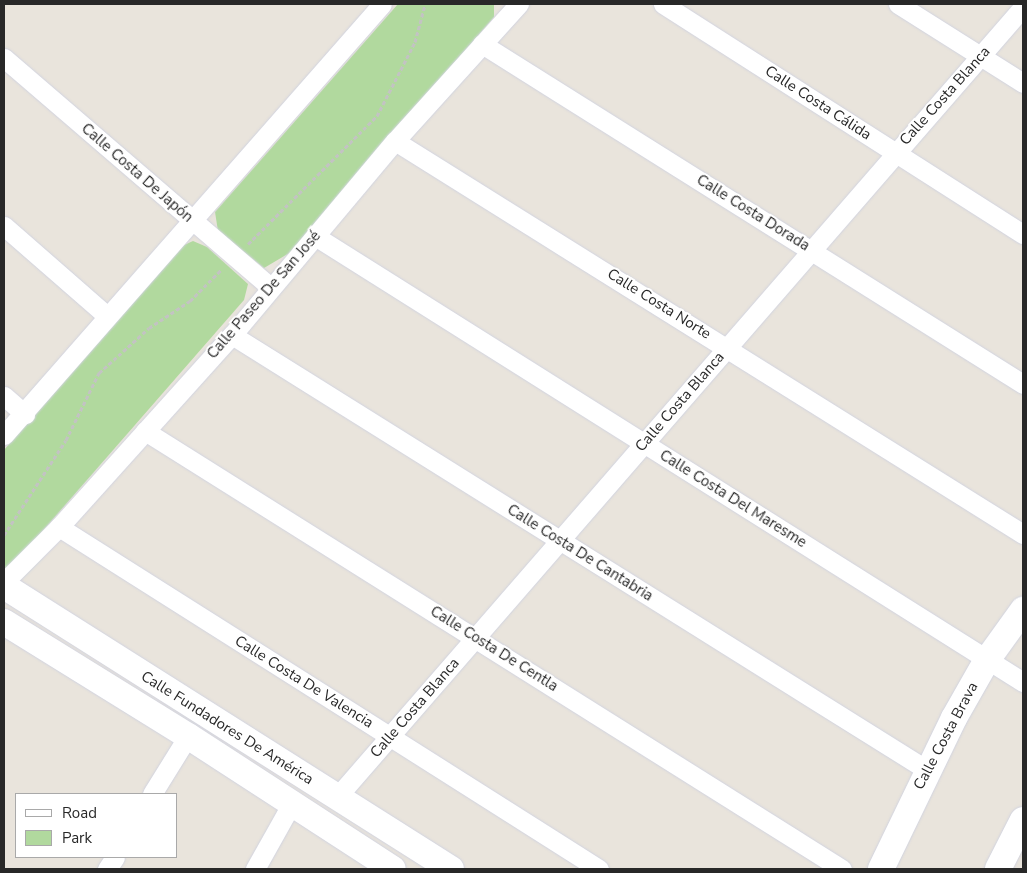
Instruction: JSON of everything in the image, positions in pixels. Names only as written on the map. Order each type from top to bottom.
[{"type":"main road","name":"Calle Fundadores De América","points":[[4,586],[451,869]]},
{"type":"main road","name":"Calle Costa Brava","points":[[881,869],[927,770],[987,660],[1023,610]]},
{"type":"main road","name":"Calle Fundadores De América","points":[[4,622],[188,736],[393,869]]},
{"type":"main road","points":[[998,869],[1022,828]]},
{"type":"street","points":[[4,435],[25,414],[107,316],[382,4]]},
{"type":"street","name":"Calle Costa Cálida","points":[[663,4],[1023,234]]},
{"type":"street","points":[[898,4],[1023,82]]},
{"type":"street","name":"Calle Paseo De San José","points":[[4,582],[59,528],[232,335],[395,141],[517,5]]},
{"type":"street","name":"Calle Costa Blanca","points":[[337,798],[1023,7]]},
{"type":"street","name":"Calle Costa Dorada","points":[[482,44],[814,250],[1023,384]]},
{"type":"street","name":"Calle Costa De Japón","points":[[4,58],[271,288]]},
{"type":"street","name":"Calle Costa Norte","points":[[395,141],[728,347],[1023,534]]},
{"type":"street","points":[[4,226],[107,316]]},
{"type":"street","name":"Calle Costa Del Maresme","points":[[314,236],[1023,682]]},
{"type":"street","name":"Calle Costa De Cantabria","points":[[232,335],[927,770]]},
{"type":"street","points":[[4,396],[25,414]]},
{"type":"street","name":"Calle Costa De Centla","points":[[145,431],[476,637],[842,869]]},
{"type":"street","name":"Calle Costa De Valencia","points":[[59,528],[392,736],[599,869]]},
{"type":"street","points":[[153,793],[188,736]]},
{"type":"street","points":[[255,869],[292,803]]},
{"type":"street","points":[[107,869],[114,858]]},
{"type":"path","points":[[4,535],[66,440],[99,373],[149,328],[190,301],[377,116],[415,42],[425,4]]},
{"type":"green space","points":[[398,4],[494,4],[494,17],[291,252],[264,268],[218,231],[215,212]]},
{"type":"green space","points":[[193,241],[207,247],[248,284],[244,300],[12,566],[4,572],[4,450],[180,247]]}]
